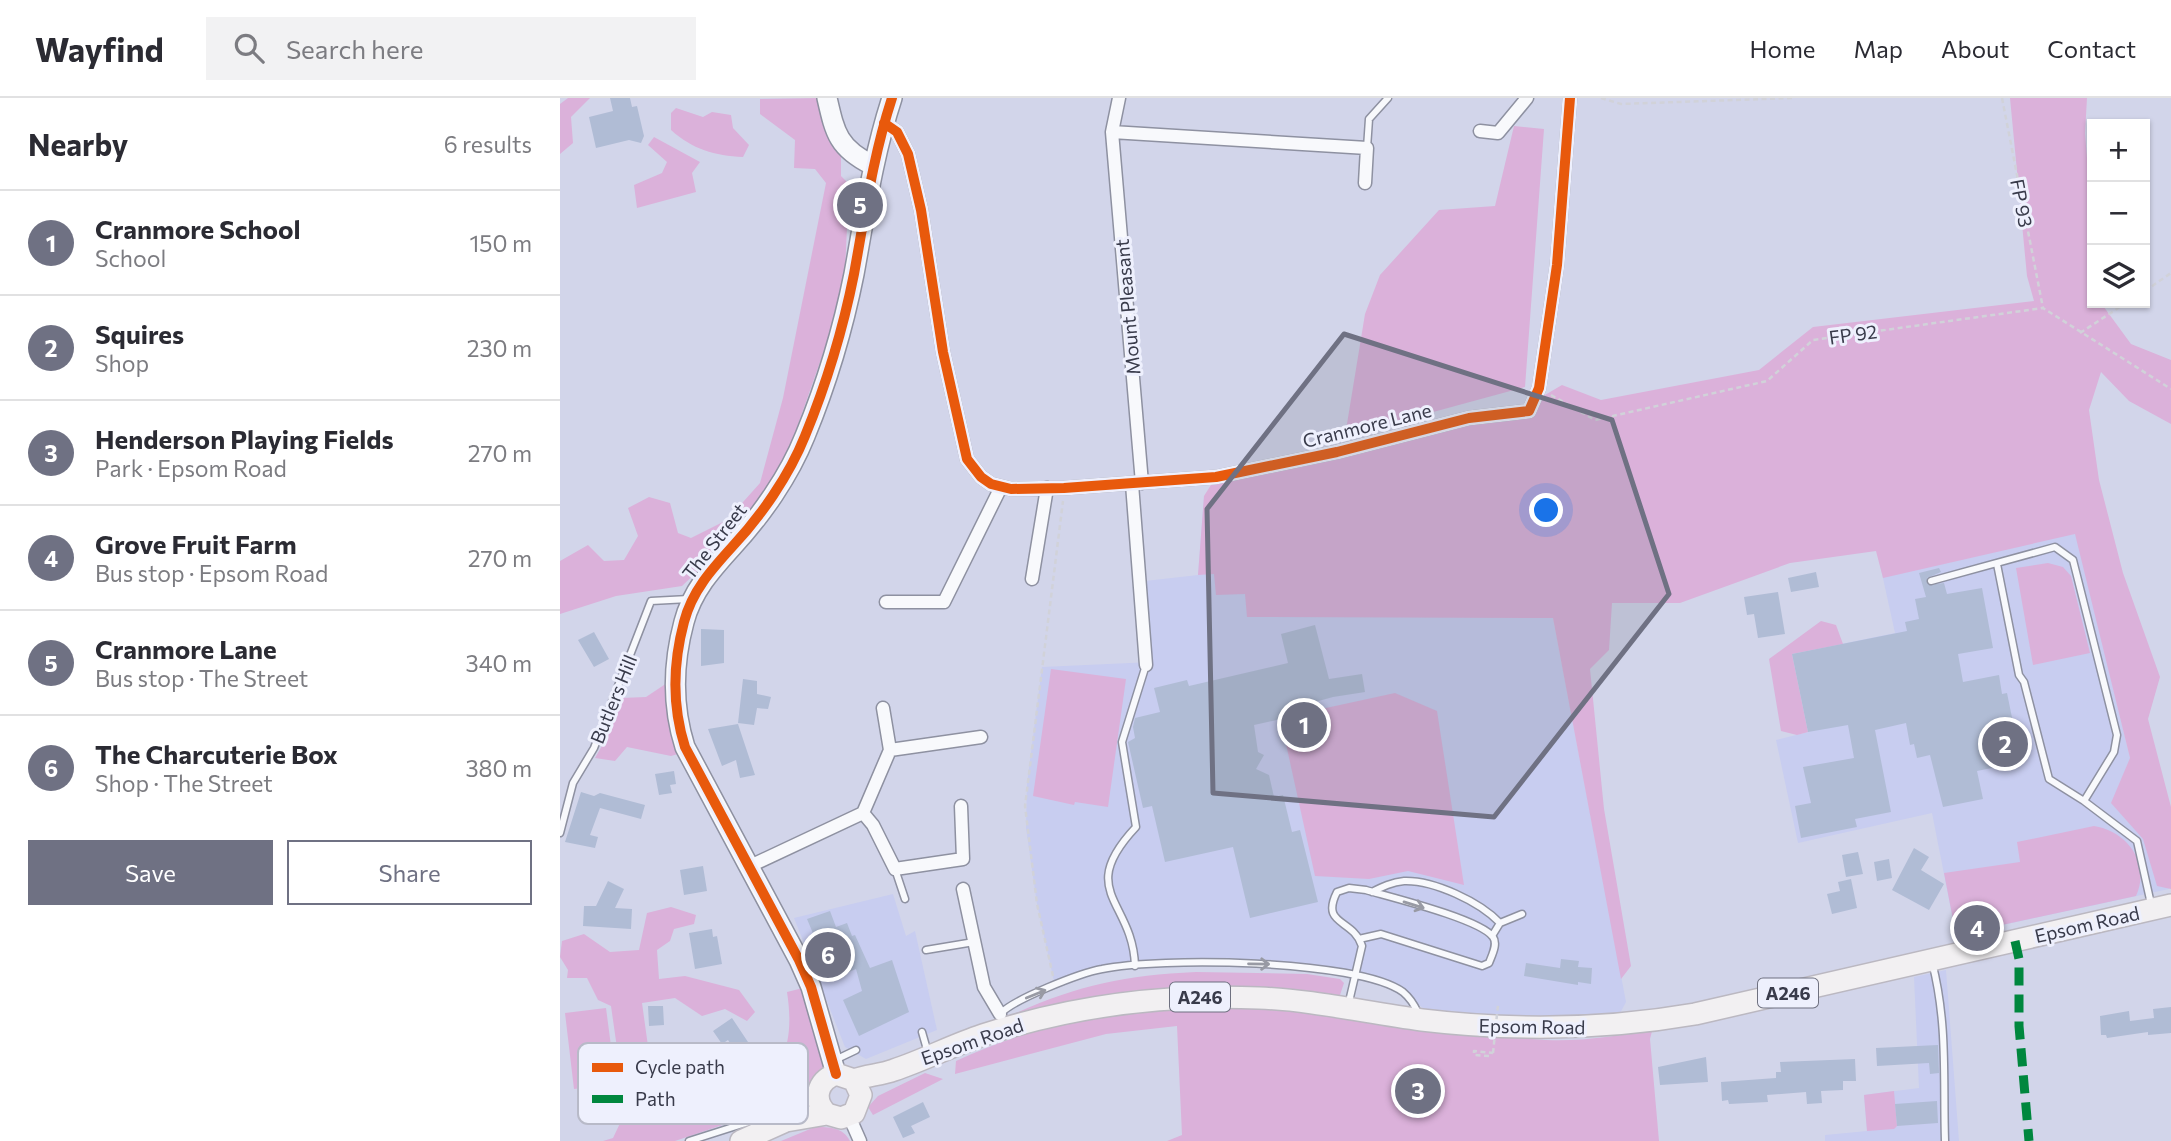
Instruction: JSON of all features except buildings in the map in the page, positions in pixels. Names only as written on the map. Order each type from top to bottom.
[{"type":"main road","name":"Epsom Road","points":[[846,1078],[878,1085],[892,1071],[984,1035],[1080,1010],[1177,998],[1261,998],[1419,1020],[1520,1028],[1623,1025],[1695,1014],[2161,907]]},
{"type":"main road","points":[[846,1078],[857,1110],[841,1118],[822,1107],[824,1081],[846,1078]]},
{"type":"main road","points":[[808,1113],[822,1107]]},
{"type":"main road","points":[[741,1141],[781,1124]]},
{"type":"street","points":[[827,98],[840,142],[854,156],[872,165]]},
{"type":"street","name":"The Street","points":[[846,1078],[811,987],[694,766],[679,728],[676,667],[684,621],[692,599],[712,566],[732,547],[768,499],[792,463],[805,436],[839,334],[853,275],[872,165],[892,98]]},
{"type":"street","name":"Mount Pleasant","points":[[1119,98],[1112,132],[1137,484],[1146,664]]},
{"type":"street","points":[[1480,131],[1498,133],[1527,98]]},
{"type":"street","points":[[1539,388],[1556,265],[1570,98]]},
{"type":"street","points":[[884,123],[897,132],[908,154],[929,256],[943,352],[967,459],[981,477],[1000,487],[944,602],[886,601]]},
{"type":"street","points":[[1112,132],[1367,148],[1365,183]]},
{"type":"street","name":"Cranmore Lane","points":[[1000,487],[1064,488],[1216,477],[1337,452],[1469,418],[1529,411],[1539,388]]},
{"type":"street","points":[[1032,579],[1047,488]]},
{"type":"street","points":[[748,867],[863,813],[890,750],[883,708]]},
{"type":"street","points":[[890,750],[981,737]]},
{"type":"street","points":[[863,813],[873,825],[894,869],[963,859],[961,806]]},
{"type":"street","points":[[963,889],[985,987],[1000,1014]]},
{"type":"street","points":[[849,1116],[860,1141]]},
{"type":"lane","points":[[1367,148],[1369,119],[1388,98]]},
{"type":"lane","points":[[1931,581],[2055,547],[2073,560],[2117,735],[2114,752],[2084,801]]},
{"type":"lane","points":[[1997,564],[2019,675],[2024,682],[2049,779],[2084,801],[2137,841],[2161,907]]},
{"type":"lane","name":"Butlers Hill","points":[[560,833],[573,783],[594,748],[652,601],[692,599]]},
{"type":"lane","points":[[1135,966],[1134,943],[1108,890],[1107,872],[1116,848],[1136,827],[1122,742],[1146,664]]},
{"type":"lane","points":[[894,869],[905,899]]},
{"type":"lane","points":[[1372,892],[1391,883],[1406,881],[1475,902],[1500,923]]},
{"type":"lane","points":[[1348,1008],[1362,946],[1350,928],[1334,918],[1330,909],[1337,892],[1349,888],[1372,892],[1470,922],[1492,936],[1495,944],[1489,963],[1482,966],[1381,934],[1359,939]]},
{"type":"lane","points":[[1492,936],[1500,923],[1522,914]]},
{"type":"lane","points":[[926,950],[974,942]]},
{"type":"lane","points":[[1931,960],[1942,1012],[1947,1082],[1945,1141]]},
{"type":"lane","points":[[984,1035],[1000,1014],[1027,997],[1101,969],[1135,966],[1289,965],[1355,975],[1405,993],[1418,1010],[1419,1020]]},
{"type":"lane","points":[[922,1032],[928,1055]]},
{"type":"lane","points":[[846,1078],[856,1050]]},
{"type":"lane","points":[[689,1141],[743,1124]]},
{"type":"path","points":[[1601,98],[1621,104],[1793,98]]},
{"type":"path","points":[[2150,288],[2171,273]]},
{"type":"path","points":[[2043,307],[2171,389]]},
{"type":"path","points":[[2080,333],[2118,308]]},
{"type":"path","points":[[1055,986],[1037,904],[1025,806],[1064,488]]},
{"type":"path","points":[[1489,1056],[1474,1055],[1474,1051],[1493,1053],[1498,1005]]},
{"type":"highlighted area","points":[[1344,334],[1612,420],[1669,594],[1494,817],[1213,793],[1207,509]]},
{"type":"shaded area","points":[[568,98],[590,98],[571,117],[573,143],[560,154],[560,104]]},
{"type":"shaded area","points":[[821,98],[830,139],[841,156],[841,176],[849,184],[845,271],[833,325],[787,456],[767,490],[705,564],[682,586],[616,596],[560,614],[560,561],[588,545],[604,561],[624,560],[638,536],[628,508],[649,497],[670,503],[678,533],[691,538],[727,520],[760,483],[783,398],[826,183],[815,169],[794,168],[795,140],[760,114],[760,99]]},
{"type":"shaded area","points":[[2010,98],[2087,98],[2087,308],[2105,308],[2131,344],[2171,360],[2171,424],[2129,401],[2101,372],[2089,410],[2099,480],[2123,573],[2160,677],[2148,719],[2171,807],[2171,889],[2157,886],[2143,839],[2111,803],[2130,758],[2075,534],[1883,578],[1876,551],[1790,563],[1680,603],[1612,603],[1609,650],[1590,669],[1604,809],[1631,966],[1621,979],[1553,618],[1247,617],[1245,594],[1216,595],[1214,574],[1198,575],[1204,496],[1216,477],[1511,415],[1562,385],[1601,400],[1759,370],[1813,327],[2034,301],[2027,276]]},
{"type":"shaded area","points":[[676,108],[703,117],[712,112],[731,115],[733,128],[749,145],[743,157],[704,150],[679,137],[671,130],[671,113]]},
{"type":"shaded area","points":[[1514,126],[1544,129],[1525,387],[1345,436],[1365,314],[1380,275],[1439,210],[1495,206]]},
{"type":"shaded area","points":[[654,137],[700,162],[692,173],[696,192],[637,208],[634,185],[662,173],[667,162],[648,145]]},
{"type":"shaded area","points":[[1204,496],[1553,618],[1626,1002],[1618,1017],[1546,1020],[1429,1012],[1393,987],[1320,968],[1186,964],[1101,969],[1055,986],[1037,904],[1026,828],[1027,784],[1042,667],[1152,662],[1145,581],[1198,575]]},
{"type":"shaded area","points":[[2076,534],[2130,758],[2157,837],[2169,889],[1956,935],[1932,813],[1798,843],[1776,740],[1808,732],[1792,654],[1895,633],[1877,551]]},
{"type":"shaded area","points":[[2048,563],[2063,567],[2071,576],[2090,653],[2033,665],[2016,568]]},
{"type":"shaded area","points":[[1821,621],[1836,625],[1843,644],[1792,654],[1808,732],[1797,735],[1781,731],[1769,659]]},
{"type":"shaded area","points":[[1051,669],[1126,679],[1108,807],[1075,802],[1074,805],[1033,796]]},
{"type":"shaded area","points":[[670,681],[681,753],[671,756],[627,747],[615,761],[595,758],[607,737],[621,698],[646,697]]},
{"type":"shaded area","points":[[1395,693],[1437,711],[1464,885],[1408,871],[1369,879],[1315,876],[1286,744],[1303,713]]},
{"type":"shaded area","points":[[2094,826],[2117,834],[2133,850],[2140,872],[2136,896],[1956,935],[1944,873],[2020,862],[2017,842]]},
{"type":"shaded area","points":[[893,894],[906,936],[915,931],[937,1030],[866,1059],[845,1047],[794,918]]},
{"type":"shaded area","points":[[671,907],[696,915],[694,924],[674,929],[670,941],[657,950],[659,979],[685,976],[739,990],[755,1012],[747,1021],[725,1009],[702,1016],[675,998],[642,1003],[648,1043],[616,1043],[611,1006],[598,1000],[587,978],[567,978],[568,970],[560,957],[562,941],[584,934],[610,952],[639,950],[647,913]]},
{"type":"shaded area","points":[[1946,970],[1959,1141],[1825,1141],[1825,1135],[1867,1131],[1864,1095],[1919,1088],[1914,977]]},
{"type":"shaded area","points":[[1196,972],[1307,974],[1340,979],[1344,983],[1340,995],[1332,997],[1010,1019],[1009,1016],[1056,997],[1100,984],[1145,976]]},
{"type":"shaded area","points":[[803,988],[822,1047],[822,1071],[817,1083],[808,1093],[808,1043],[786,1043],[789,1022],[787,992]]},
{"type":"shaded area","points":[[1281,1005],[1512,1038],[1586,1039],[1652,1031],[1650,1039],[1659,1141],[1167,1141],[1182,1135],[1177,1026],[1106,1034],[955,1074],[956,1061],[1031,1032],[1084,1018],[1163,1007]]},
{"type":"shaded area","points":[[606,1008],[611,1043],[578,1043],[578,1089],[574,1089],[565,1013]]},
{"type":"shaded area","points":[[925,1073],[943,1079],[873,1115],[868,1107],[878,1096]]},
{"type":"shaded area","points":[[1894,1091],[1897,1126],[1894,1129],[1867,1131],[1864,1095]]},
{"type":"shaded area","points":[[620,1124],[726,1124],[675,1141],[603,1141],[613,1138]]},
{"type":"shaded area","points":[[815,1127],[840,1130],[850,1141],[781,1141]]},
{"type":"marked path","points":[[2015,941],[2019,959],[2019,1026],[2029,1141]]},
{"type":"cycle path","points":[[836,1074],[811,987],[799,960],[685,747],[676,700],[676,669],[680,637],[697,590],[773,495],[791,466],[813,417],[845,315],[875,163],[892,98]]},
{"type":"cycle path","points":[[884,123],[897,132],[908,154],[921,210],[943,352],[967,459],[981,477],[991,484],[1011,489],[1064,488],[1216,477],[1337,452],[1469,418],[1529,411],[1539,388],[1557,265],[1570,98]]},
{"type":"place","name":"Cranmore Lane","points":[[860,205]]},
{"type":"place","name":"Cranmore School","points":[[1304,725]]},
{"type":"place","name":"Squires","points":[[2005,744]]},
{"type":"place","name":"Grove Fruit Farm","points":[[1977,928]]},
{"type":"place","name":"The Charcuterie Box","points":[[828,955]]},
{"type":"place","name":"Henderson Playing Fields","points":[[1418,1091]]}]
